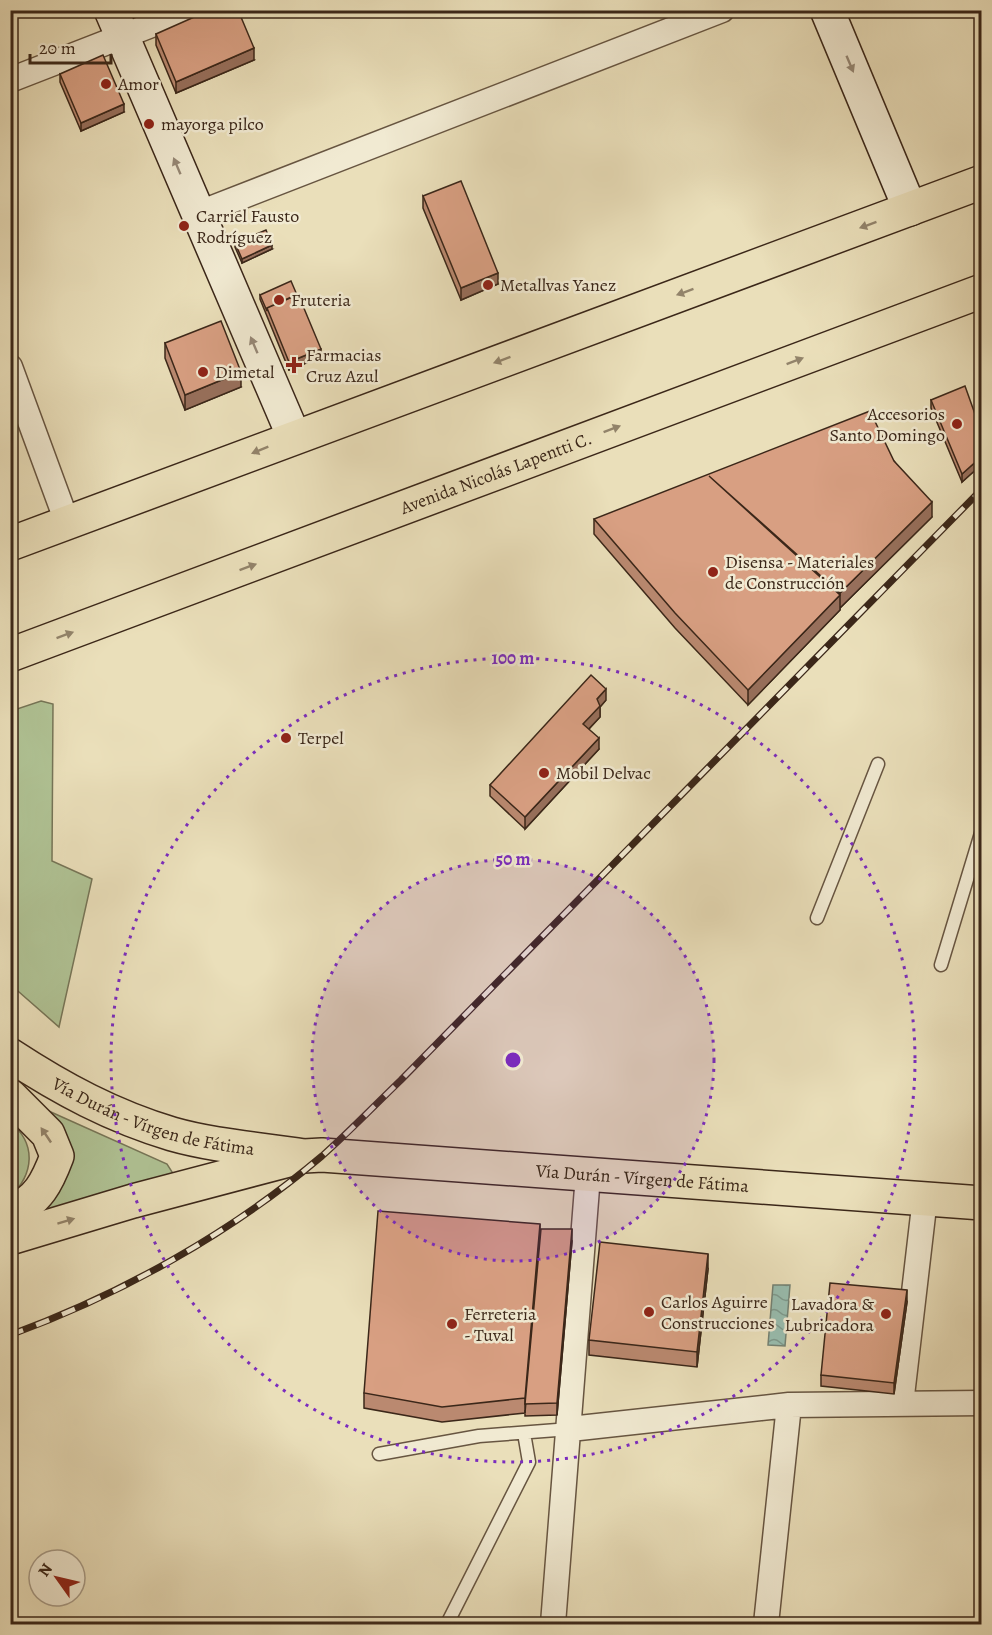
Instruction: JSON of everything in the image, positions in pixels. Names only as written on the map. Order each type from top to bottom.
[{"type":"main road","points":[[10,544],[981,182]]},
{"type":"main road","name":"Avenida Nicolás Lapentti C.","points":[[10,655],[981,291]]},
{"type":"main road","name":"Vía Durán - Vírgen de Fátima","points":[[10,1055],[58,1086],[109,1112],[173,1134],[304,1156]]},
{"type":"main road","points":[[10,1096],[48,1134],[57,1156],[44,1188],[10,1211]]},
{"type":"main road","name":"Vía Durán - Vírgen de Fátima","points":[[10,1238],[133,1201],[304,1156],[322,1155],[981,1203]]},
{"type":"street","points":[[10,80],[116,24],[189,10]]},
{"type":"street","points":[[198,214],[722,10]]},
{"type":"street","points":[[827,10],[910,209]]},
{"type":"street","points":[[116,24],[294,437]]},
{"type":"street","points":[[10,367],[67,522]]},
{"type":"street","points":[[553,1624],[588,1175]]},
{"type":"street","points":[[901,1404],[925,1198]]},
{"type":"street","points":[[570,1429],[789,1405],[981,1403]]},
{"type":"street","points":[[766,1624],[789,1405]]},
{"type":"lane","points":[[817,918],[878,764]]},
{"type":"lane","points":[[941,964],[981,830]]},
{"type":"lane","points":[[379,1454],[479,1436],[570,1429]]},
{"type":"lane","points":[[447,1624],[529,1462],[524,1432]]},
{"type":"shaded area","points":[[41,701],[53,704],[52,861],[92,879],[59,1027],[11,985],[11,711]]},
{"type":"shaded area","points":[[42,1108],[167,1164],[174,1175],[40,1215],[43,1204]]},
{"type":"shaded area","points":[[10,1122],[25,1140],[29,1159],[24,1179],[10,1197]]},
{"type":"water","points":[[773,1285],[790,1285],[785,1346],[768,1345]]},
{"type":"building","points":[[210,10],[238,10],[254,48],[176,82],[156,34]]},
{"type":"building","points":[[103,55],[124,104],[81,123],[60,74]]},
{"type":"building","points":[[461,181],[498,273],[461,288],[423,196]]},
{"type":"building","points":[[266,230],[272,245],[242,259],[235,243]]},
{"type":"building","name":"Fruteria","points":[[291,281],[297,295],[267,308],[267,311],[260,295]]},
{"type":"building","points":[[298,294],[321,349],[289,362],[267,308]]},
{"type":"building","name":"Dimetal","points":[[221,321],[241,372],[185,395],[165,343]]},
{"type":"building","name":"Accesorios Santo Domingo","points":[[965,386],[981,431],[981,457],[962,474],[931,400]]},
{"type":"building","points":[[870,411],[894,461],[932,502],[840,593],[709,476],[840,595],[748,690],[675,613],[594,519]]},
{"type":"building","name":"Mobil Delvac","points":[[591,675],[606,689],[597,699],[600,706],[583,724],[599,738],[525,817],[490,785]]},
{"type":"building","name":"Ferreteria - Tuval","points":[[378,1211],[540,1224],[525,1398],[442,1407],[364,1393]]},
{"type":"building","points":[[541,1229],[572,1229],[557,1403],[525,1404]]},
{"type":"building","name":"Carlos Aguirre Construcciones","points":[[600,1242],[708,1254],[697,1352],[589,1340]]},
{"type":"building","points":[[830,1283],[907,1290],[894,1383],[821,1375]]},
{"type":"railway","points":[[10,1335],[93,1301],[174,1259],[251,1211],[322,1156],[401,1080],[982,489]]},
{"type":"place","name":"Amor","points":[[106,84]]},
{"type":"place","name":"mayorga pilco","points":[[149,124]]},
{"type":"place","name":"Carriel Fausto Rodríguez","points":[[184,226]]},
{"type":"place","name":"Metallvas Yanez","points":[[488,285]]},
{"type":"place","name":"Fruteria","points":[[279,300]]},
{"type":"place","name":"Farmacias Cruz Azul","points":[[294,365]]},
{"type":"place","name":"Dimetal","points":[[203,372]]},
{"type":"place","name":"Accesorios Santo Domingo","points":[[957,424]]},
{"type":"place","name":"Disensa - Materiales de Construcción","points":[[713,572]]},
{"type":"place","name":"Terpel","points":[[286,738]]},
{"type":"place","name":"Mobil Delvac","points":[[544,773]]},
{"type":"place","name":"Carlos Aguirre Construcciones","points":[[649,1312]]},
{"type":"place","name":"Lavadora & Lubricadora","points":[[886,1314]]},
{"type":"place","name":"Ferreteria - Tuval","points":[[452,1324]]}]
